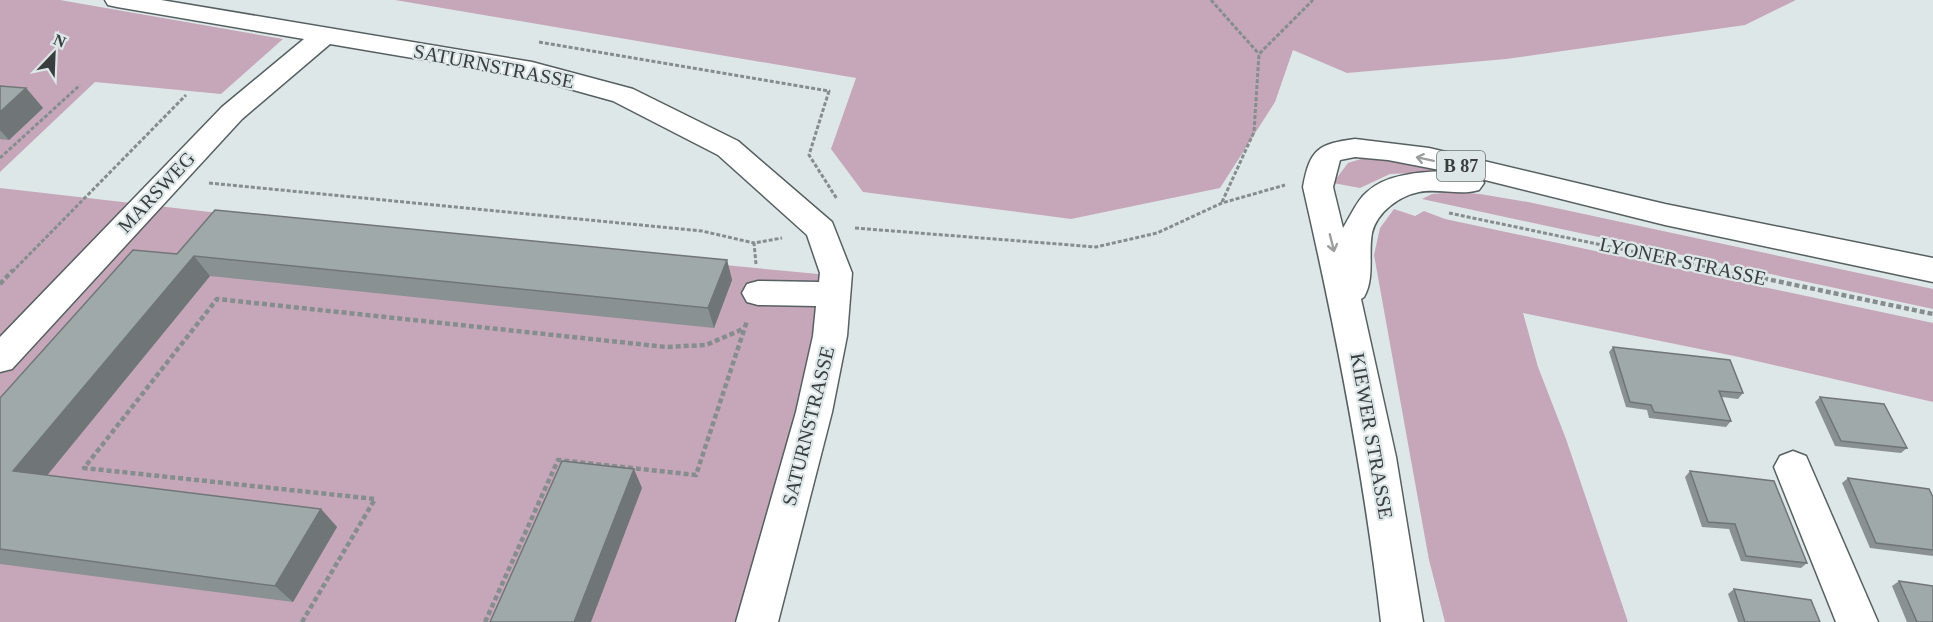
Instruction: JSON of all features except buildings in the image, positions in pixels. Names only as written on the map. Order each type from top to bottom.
[{"type":"street","name":"SATURNSTRASSE","points":[[117,0],[532,70],[623,95],[728,148],[821,230],[836,273],[830,336],[814,412],[757,622]]},
{"type":"street","name":"MARSWEG","points":[[0,359],[232,113],[322,36]]},
{"type":"street","name":"LYONER STRASSE","points":[[1318,187],[1321,170],[1326,159],[1334,151],[1351,148],[1378,149],[1493,173],[1625,206],[1933,270]]},
{"type":"street","name":"LYONER STRASSE","points":[[1350,317],[1357,231],[1377,199],[1395,189],[1418,182],[1446,181],[1528,190],[1625,206]]},
{"type":"street","name":"B 87","points":[[1318,187],[1350,317]]},
{"type":"street","points":[[758,292],[834,294]]},
{"type":"street","name":"KIEWER STRASSE","points":[[1350,317],[1394,555],[1402,622]]},
{"type":"street","points":[[1793,467],[1857,622]]},
{"type":"street","name":"KIEWER STRASSE","points":[[1394,555],[1414,622]]},
{"type":"path","points":[[1211,0],[1258,54]]},
{"type":"path","points":[[1222,203],[1254,132],[1258,54],[1313,0]]},
{"type":"path","points":[[0,158],[80,86]]},
{"type":"path","points":[[0,284],[186,95]]},
{"type":"path","points":[[169,179],[702,231],[754,243],[821,230],[854,228],[1096,247],[1157,233],[1222,203],[1280,184],[1318,187]]},
{"type":"path","name":"LYONER STRASSE","points":[[1443,212],[1933,314]]},
{"type":"path","points":[[485,622],[558,460],[696,475],[758,292],[754,243]]},
{"type":"path","points":[[302,622],[375,499],[84,468],[217,299],[666,347],[706,345],[744,329]]},
{"type":"shaded area","points":[[0,0],[60,0],[283,39],[221,94],[95,82],[0,172]]},
{"type":"shaded area","points":[[395,0],[1796,0],[1745,25],[1506,59],[1347,73],[1293,50],[1275,102],[1220,188],[1071,219],[863,192],[831,149],[856,78]]},
{"type":"shaded area","points":[[1364,158],[1388,158],[1453,171],[1390,174],[1360,188],[1333,183],[1348,163]]},
{"type":"shaded area","points":[[0,188],[439,238],[829,275],[751,622],[0,622]]},
{"type":"shaded area","points":[[1454,192],[1528,202],[1933,289],[1933,309],[1422,199],[1432,194]]},
{"type":"shaded area","points":[[1394,209],[1415,216],[1424,211],[1445,219],[1933,323],[1933,402],[1739,357],[1523,313],[1538,367],[1566,439],[1628,622],[1445,622],[1429,560],[1374,255],[1380,228]]}]
